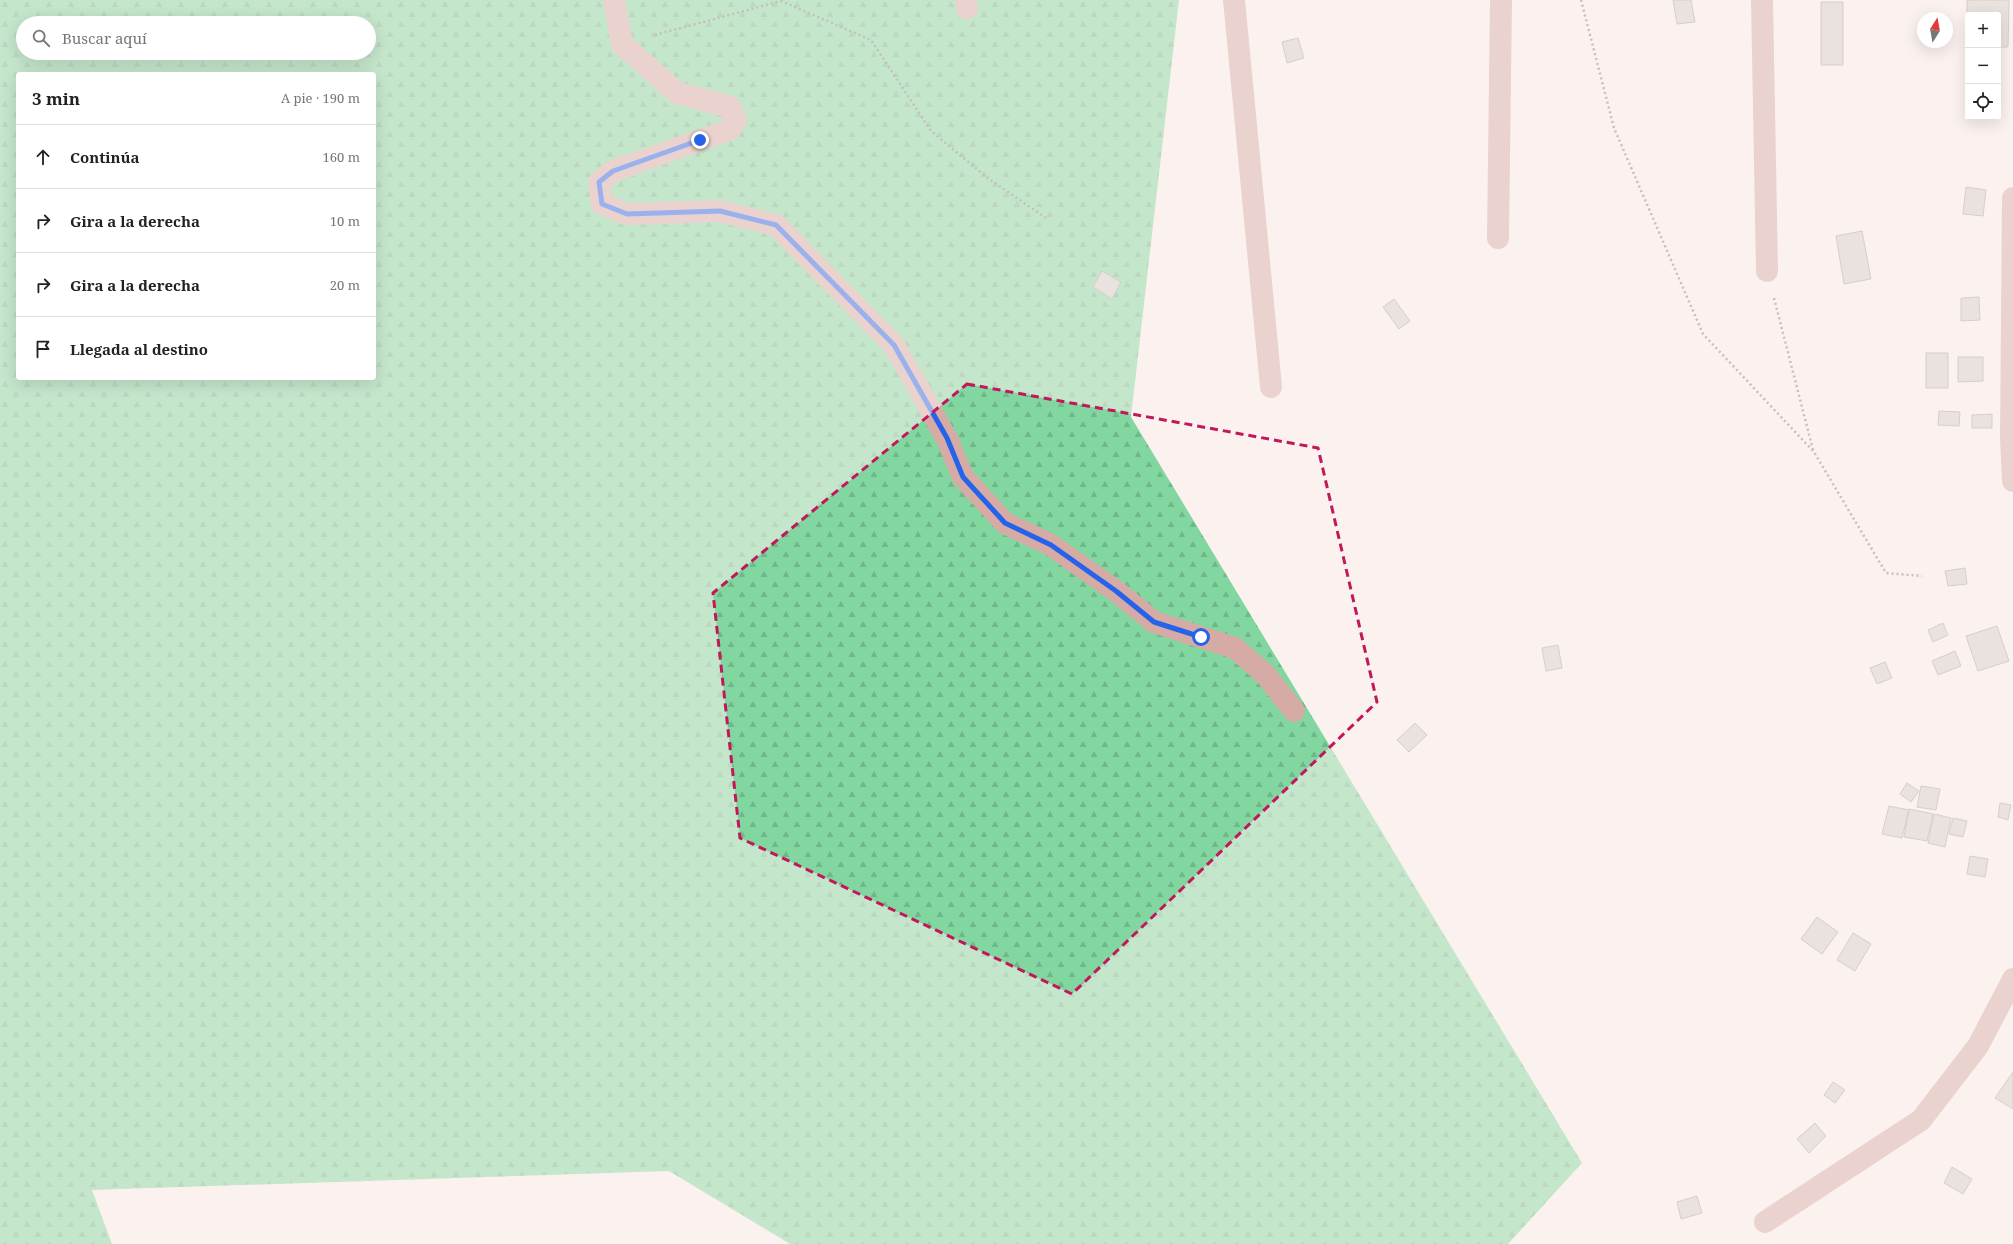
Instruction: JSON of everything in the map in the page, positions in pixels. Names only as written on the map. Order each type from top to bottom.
[{"type":"street","points":[[614,0],[622,44],[677,93],[730,107],[736,121],[729,130],[613,171],[599,182],[602,204],[627,214],[720,211],[776,225],[894,345],[947,438],[963,477],[1005,523],[1051,545],[1116,591],[1154,622],[1235,648],[1266,675],[1294,711]]},
{"type":"street","points":[[1234,0],[1271,387]]},
{"type":"street","points":[[1498,238],[1501,0]]},
{"type":"street","points":[[1762,0],[1767,271]]},
{"type":"street","points":[[2013,198],[2010,438],[2013,481]]},
{"type":"street","points":[[1765,1222],[1921,1120],[1978,1046],[2013,979]]},
{"type":"path","points":[[1581,0],[1614,128],[1703,334],[1814,452],[1886,573],[1922,576]]},
{"type":"path","points":[[622,44],[781,1],[871,40],[931,131],[989,179],[1046,218]]},
{"type":"path","points":[[1767,271],[1814,452]]},
{"type":"highlighted area","points":[[967,384],[1318,448],[1377,702],[1072,994],[740,838],[713,593]]},
{"type":"green space","points":[[0,0],[1179,0],[1131,417],[1582,1163],[1508,1244],[790,1244],[669,1171],[92,1190],[112,1244],[0,1244]]},
{"type":"building","points":[[1673,0],[1691,0],[1695,22],[1677,24]]},
{"type":"building","points":[[1967,0],[2009,0],[2008,47],[2001,47],[2001,12],[1967,12]]},
{"type":"building","points":[[1821,2],[1843,2],[1843,65],[1821,65]]},
{"type":"building","points":[[1298,38],[1304,58],[1287,63],[1282,42]]},
{"type":"building","points":[[1966,187],[1986,190],[1983,216],[1963,214]]},
{"type":"building","points":[[1862,231],[1871,279],[1844,284],[1836,236]]},
{"type":"building","points":[[1102,271],[1121,282],[1112,299],[1093,287]]},
{"type":"building","points":[[1979,297],[1980,320],[1961,321],[1961,298]]},
{"type":"building","points":[[1394,299],[1410,321],[1399,329],[1383,307]]},
{"type":"building","points":[[1926,353],[1948,353],[1948,388],[1926,388]]},
{"type":"building","points":[[1958,357],[1983,357],[1983,381],[1958,382]]},
{"type":"building","points":[[1939,411],[1960,412],[1959,426],[1938,425]]},
{"type":"building","points":[[1992,414],[1992,428],[1972,428],[1972,415]]},
{"type":"building","points":[[1965,568],[1967,584],[1948,586],[1945,571]]},
{"type":"building","points":[[1943,623],[1948,635],[1933,642],[1928,630]]},
{"type":"building","points":[[1997,626],[2009,661],[1978,671],[1966,636]]},
{"type":"building","points":[[1558,645],[1562,668],[1546,671],[1542,648]]},
{"type":"building","points":[[1955,651],[1961,666],[1938,675],[1932,661]]},
{"type":"building","points":[[1885,662],[1892,678],[1877,684],[1870,668]]},
{"type":"building","points":[[1415,723],[1427,735],[1409,752],[1397,740]]},
{"type":"building","points":[[1907,783],[1919,791],[1911,802],[1900,794]]},
{"type":"building","points":[[1921,786],[1940,789],[1936,810],[1917,807]]},
{"type":"building","points":[[2000,803],[2011,805],[2008,820],[1998,817]]},
{"type":"building","points":[[1889,806],[1909,810],[1902,838],[1882,834]]},
{"type":"building","points":[[1909,809],[1933,814],[1927,841],[1904,837]]},
{"type":"building","points":[[1934,814],[1951,818],[1945,847],[1928,843]]},
{"type":"building","points":[[1953,818],[1967,821],[1963,837],[1949,834]]},
{"type":"building","points":[[1970,856],[1988,859],[1985,877],[1967,874]]},
{"type":"building","points":[[1817,917],[1838,932],[1822,954],[1801,939]]},
{"type":"building","points":[[1853,933],[1871,944],[1855,971],[1837,960]]},
{"type":"building","points":[[2013,1072],[2013,1109],[1995,1098]]},
{"type":"building","points":[[1833,1082],[1845,1090],[1835,1103],[1824,1095]]},
{"type":"building","points":[[1815,1123],[1826,1136],[1809,1153],[1797,1139]]},
{"type":"building","points":[[1952,1167],[1972,1179],[1963,1194],[1944,1183]]},
{"type":"building","points":[[1697,1196],[1702,1213],[1681,1219],[1677,1202]]},
{"type":"route","points":[[700,140],[613,171],[599,182],[602,204],[627,214],[720,211],[776,225],[894,345],[947,438],[963,477],[1005,523],[1051,545],[1116,591],[1154,622],[1201,637]]}]
